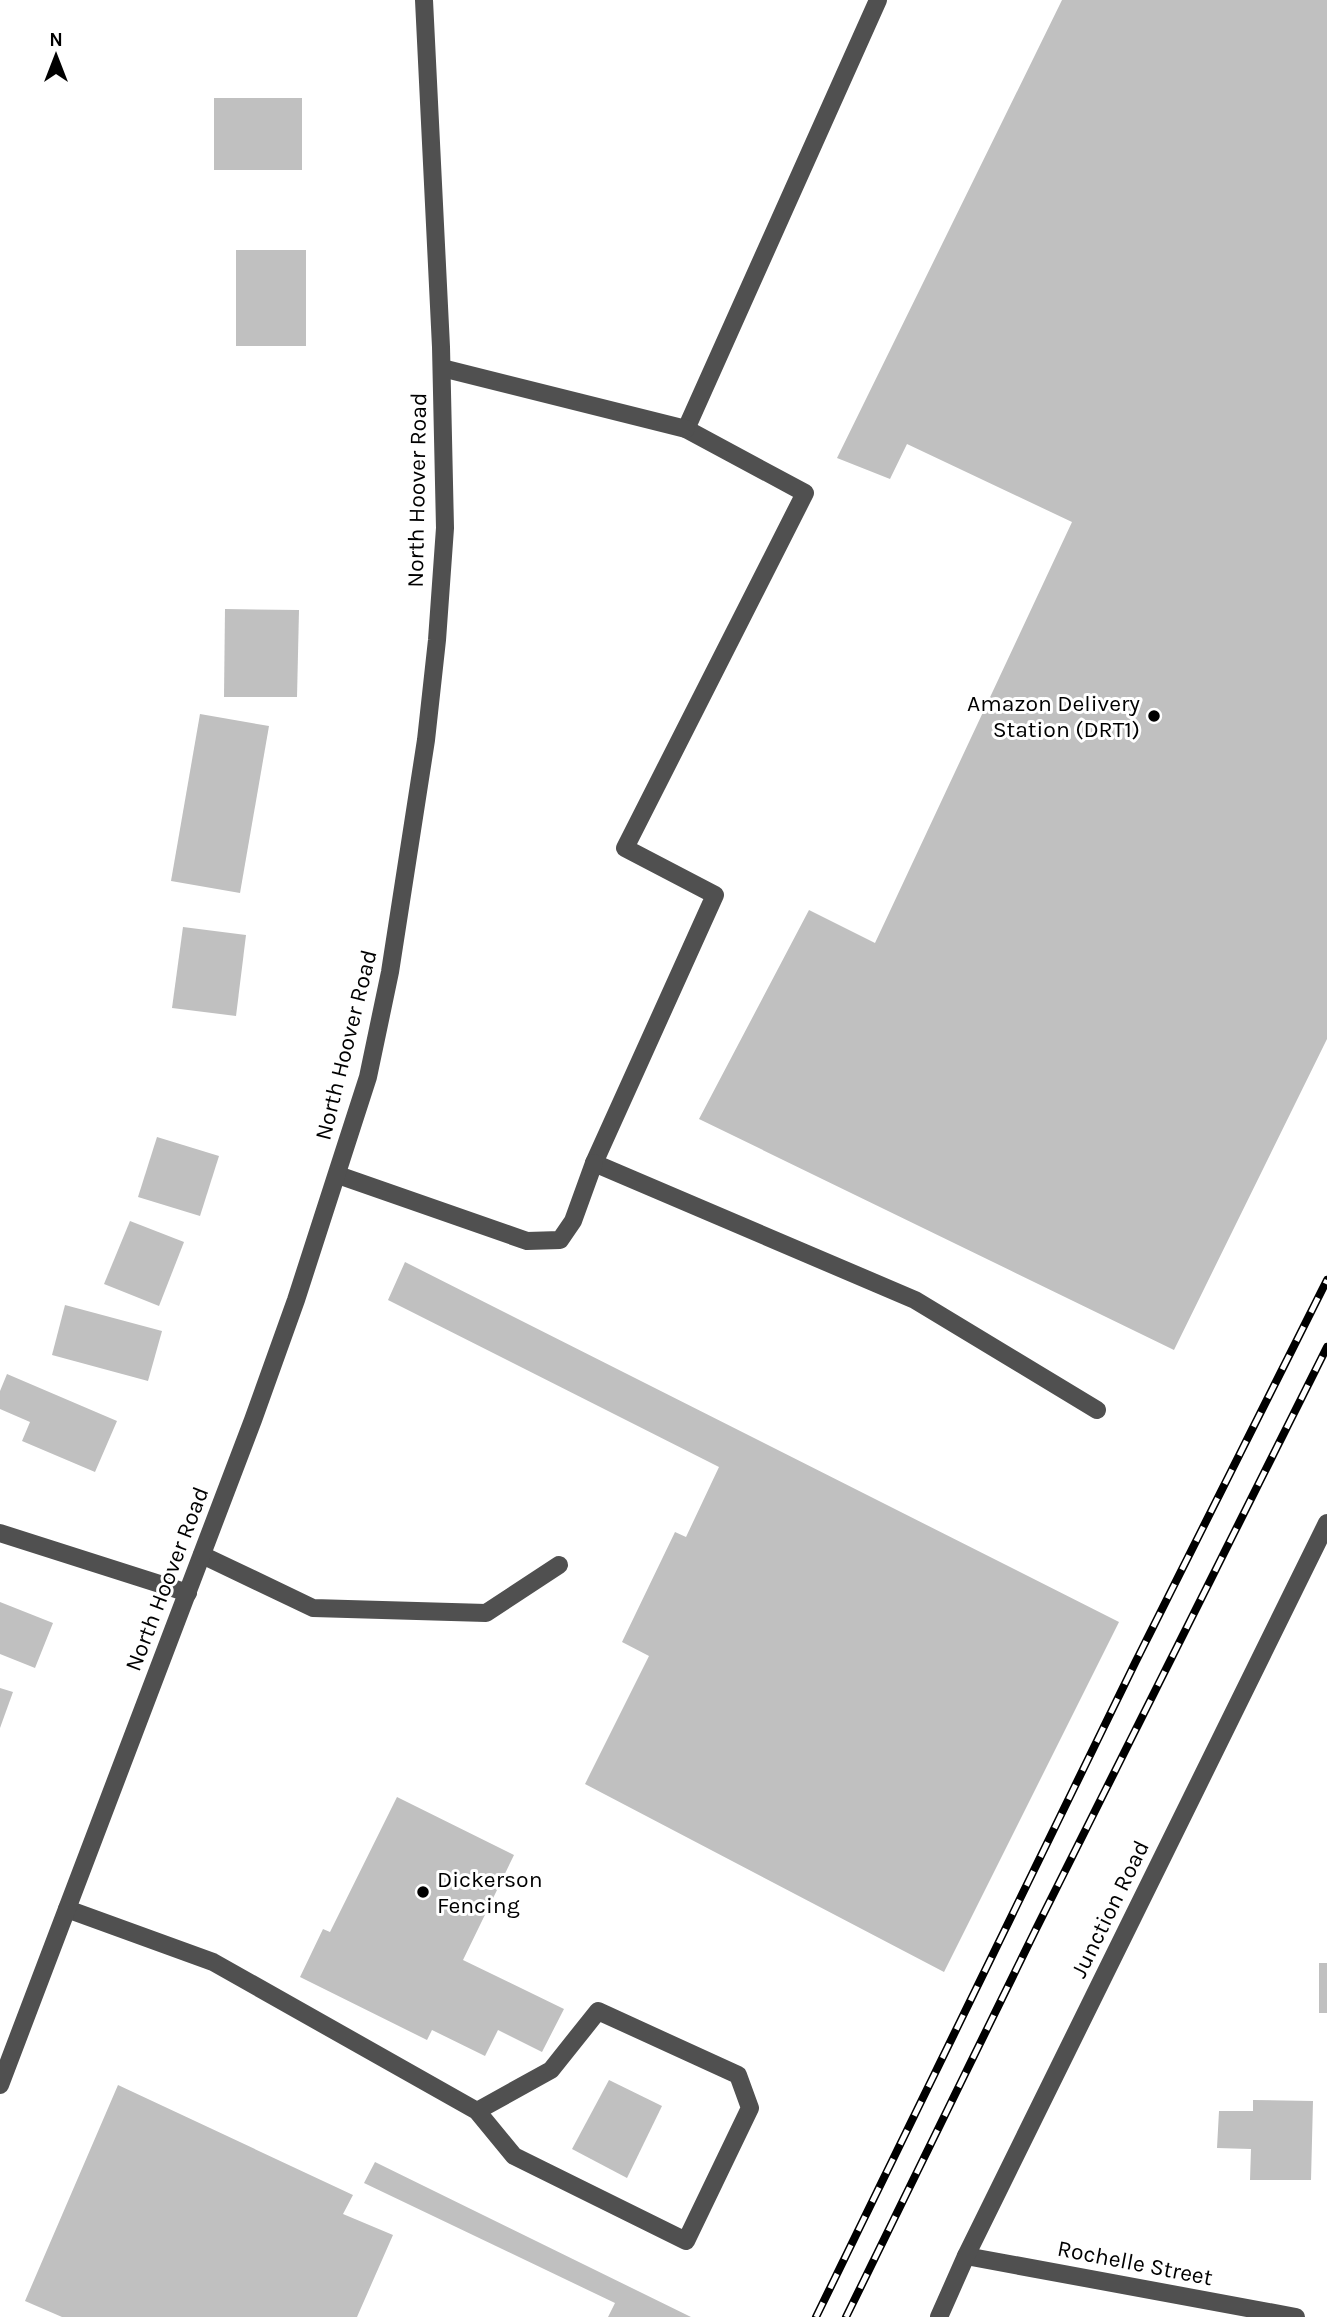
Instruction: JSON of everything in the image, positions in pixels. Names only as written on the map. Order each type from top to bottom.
[{"type":"street","name":"North Hoover Road","points":[[0,2085],[258,1408],[338,1175],[368,1077],[390,972],[426,740],[445,528],[442,368],[424,0]]},
{"type":"street","points":[[686,429],[878,0]]},
{"type":"street","points":[[338,1175],[527,1241],[560,1240],[573,1221],[594,1163],[715,895],[625,848],[805,493],[686,429],[442,368]]},
{"type":"street","points":[[594,1163],[915,1300],[1097,1410]]},
{"type":"street","name":"Junction Road","points":[[939,2317],[966,2256],[1327,1523]]},
{"type":"street","points":[[0,1533],[188,1593]]},
{"type":"street","points":[[202,1555],[313,1608],[486,1614],[559,1566]]},
{"type":"street","points":[[67,1909],[213,1962],[477,2111],[514,2157],[686,2241],[750,2108],[738,2075],[598,2011],[551,2070],[477,2111]]},
{"type":"street","name":"Rochelle Street","points":[[966,2256],[1296,2317]]},
{"type":"building","name":"Amazon Delivery Station (DRT1)","points":[[1062,0],[1327,0],[1327,1039],[1174,1350],[699,1119],[809,910],[875,943],[1072,522],[907,444],[890,479],[837,458]]},
{"type":"building","points":[[214,98],[302,98],[302,170],[214,170]]},
{"type":"building","points":[[236,250],[306,250],[306,346],[236,346]]},
{"type":"building","points":[[225,609],[299,610],[297,697],[224,697]]},
{"type":"building","points":[[200,714],[269,726],[240,893],[171,881]]},
{"type":"building","points":[[183,927],[246,935],[236,1016],[172,1008]]},
{"type":"building","points":[[157,1137],[219,1156],[200,1216],[138,1197]]},
{"type":"building","points":[[130,1221],[184,1242],[159,1306],[104,1284]]},
{"type":"building","points":[[405,1262],[1119,1622],[944,1972],[585,1784],[649,1656],[622,1642],[675,1532],[686,1537],[719,1467],[388,1300]]},
{"type":"building","points":[[65,1305],[162,1331],[148,1381],[52,1355]]},
{"type":"building","points":[[7,1374],[117,1421],[95,1472],[22,1441],[30,1422],[0,1409],[0,1391]]},
{"type":"building","points":[[0,1602],[53,1623],[35,1668],[0,1654]]},
{"type":"building","points":[[0,1688],[13,1692],[0,1728]]},
{"type":"building","name":"Dickerson Fencing","points":[[397,1797],[514,1855],[463,1960],[564,2009],[542,2052],[498,2030],[485,2056],[432,2030],[427,2040],[300,1977],[323,1929],[330,1932]]},
{"type":"building","points":[[1319,1963],[1327,1963],[1327,2013],[1319,2013]]},
{"type":"building","points":[[609,2080],[662,2106],[627,2178],[572,2149]]},
{"type":"building","points":[[118,2085],[353,2195],[343,2214],[393,2235],[357,2317],[62,2317],[25,2301]]},
{"type":"building","points":[[1253,2100],[1313,2101],[1311,2180],[1250,2180],[1251,2149],[1217,2148],[1219,2111],[1253,2111]]},
{"type":"building","points":[[375,2162],[691,2317],[608,2317],[615,2303],[364,2183]]},
{"type":"railway","points":[[816,2317],[1135,1663],[1327,1280]]},
{"type":"railway","points":[[846,2317],[1037,1927],[1327,1347]]},
{"type":"place","name":"Amazon Delivery Station (DRT1)","points":[[1154,716]]},
{"type":"place","name":"Dickerson Fencing","points":[[423,1892]]}]
